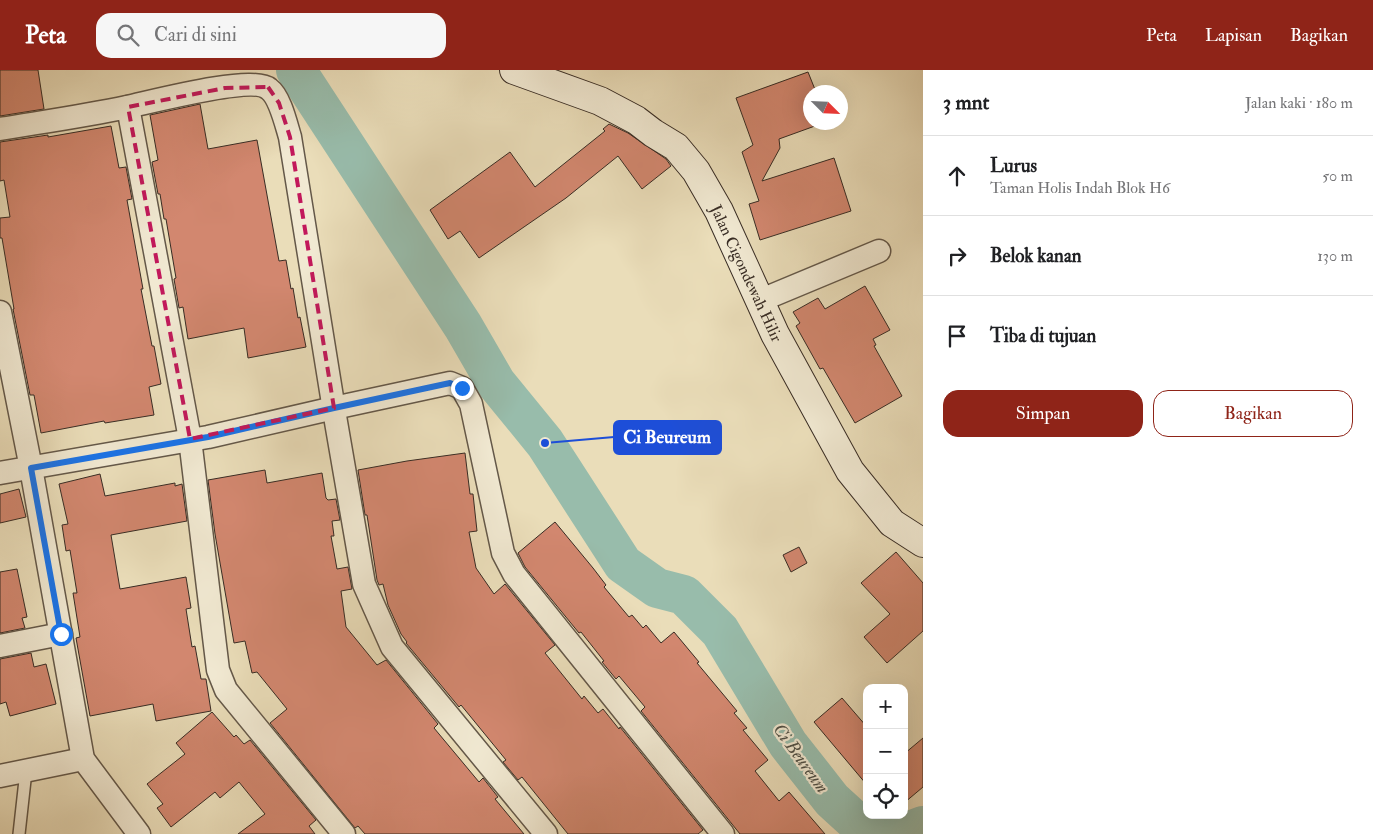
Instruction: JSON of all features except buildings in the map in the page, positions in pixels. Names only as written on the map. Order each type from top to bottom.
[{"type":"street","name":"Jalan Cigondewah Hilir","points":[[514,70],[600,101],[636,120],[676,147],[696,171],[719,211],[775,334],[850,471],[892,523],[923,543]]},
{"type":"street","points":[[0,129],[128,107],[160,98],[193,92],[254,85],[268,87],[274,94],[290,137],[364,584],[392,647],[546,834]]},
{"type":"street","points":[[128,107],[190,439],[218,670],[226,690],[344,834]]},
{"type":"street","points":[[759,301],[879,251]]},
{"type":"street","points":[[0,312],[31,468],[83,759],[139,834]]},
{"type":"street","points":[[0,473],[208,437],[450,383],[462,388],[471,404],[503,553],[514,574],[723,834]]},
{"type":"street","points":[[0,646],[61,634]]},
{"type":"street","points":[[0,776],[83,759]]},
{"type":"lane","points":[[19,834],[26,770]]},
{"type":"highlighted area","points":[[268,87],[279,103],[290,137],[334,408],[190,439],[128,107],[225,88]]},
{"type":"waterway","name":"Ci Beureum","points":[[296,70],[463,326],[496,383],[545,443],[623,564],[657,588],[684,595],[720,631],[788,744],[832,800],[866,831],[883,834]]},
{"type":"waterway","name":"Ci Beureum","points":[[902,834],[923,826]]},
{"type":"place","name":"Ci Beureum","points":[[545,443]]},
{"type":"route","points":[[61,634],[31,468],[208,437],[450,383],[462,388]]}]
